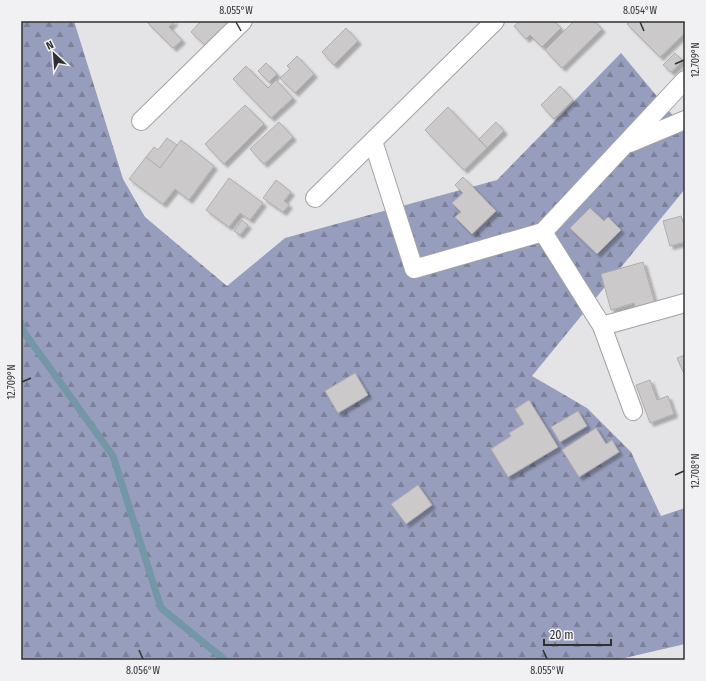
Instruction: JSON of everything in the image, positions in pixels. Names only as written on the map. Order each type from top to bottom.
[{"type":"street","points":[[141,121],[243,21]]},
{"type":"street","points":[[315,198],[495,21]]},
{"type":"street","points":[[373,141],[414,269],[544,232],[685,80]]},
{"type":"street","points":[[624,146],[685,120]]},
{"type":"street","points":[[544,232],[602,326],[633,411]]},
{"type":"street","points":[[602,326],[685,303]]},
{"type":"green space","points":[[21,21],[74,21],[123,179],[145,217],[227,286],[285,238],[497,180],[621,53],[685,130],[685,189],[532,376],[587,408],[631,452],[661,516],[685,508],[685,644],[616,660],[21,660]]},
{"type":"building","points":[[146,21],[175,21],[169,27],[182,40],[173,48]]},
{"type":"building","points":[[201,21],[229,21],[205,45],[191,32]]},
{"type":"building","points":[[520,21],[554,21],[561,28],[542,47],[530,35],[526,39],[514,26]]},
{"type":"building","points":[[574,21],[595,21],[602,29],[562,68],[545,50]]},
{"type":"building","points":[[631,21],[685,21],[685,33],[660,57],[627,24]]},
{"type":"building","points":[[346,28],[358,41],[334,65],[322,52]]},
{"type":"building","points":[[675,53],[683,61],[671,72],[663,65]]},
{"type":"building","points":[[297,56],[314,74],[295,93],[280,78],[290,69],[287,66]]},
{"type":"building","points":[[266,63],[277,74],[269,82],[258,71]]},
{"type":"building","points":[[246,66],[268,88],[276,80],[293,98],[271,118],[233,79]]},
{"type":"building","points":[[560,86],[573,100],[554,119],[541,105]]},
{"type":"building","points":[[245,105],[264,124],[224,164],[205,144]]},
{"type":"building","points":[[448,107],[487,148],[464,170],[425,130]]},
{"type":"building","points":[[279,122],[293,137],[264,164],[250,149]]},
{"type":"building","points":[[496,122],[504,131],[487,148],[479,139]]},
{"type":"building","points":[[167,138],[177,145],[160,168],[146,157],[154,147],[158,150]]},
{"type":"building","points":[[181,140],[214,166],[189,200],[175,189],[163,204],[129,179],[146,157],[160,168]]},
{"type":"building","points":[[463,177],[496,211],[472,234],[455,217],[461,212],[452,203],[463,193],[455,185]]},
{"type":"building","points":[[229,178],[263,203],[250,220],[240,213],[229,227],[206,210]]},
{"type":"building","points":[[276,180],[291,192],[284,201],[289,205],[283,212],[263,198]]},
{"type":"building","points":[[590,208],[604,221],[608,217],[621,230],[597,254],[570,228]]},
{"type":"building","points":[[681,216],[685,228],[685,242],[670,246],[663,221]]},
{"type":"building","points":[[242,220],[248,225],[240,235],[234,231]]},
{"type":"building","points":[[643,262],[656,307],[637,312],[634,303],[611,310],[601,274]]},
{"type":"building","points":[[685,355],[685,376],[677,358]]},
{"type":"building","points":[[355,373],[368,395],[338,413],[325,391]]},
{"type":"building","points":[[650,380],[657,400],[668,396],[674,414],[650,423],[636,385]]},
{"type":"building","points":[[529,400],[558,447],[508,477],[491,449],[511,436],[509,433],[524,424],[515,409]]},
{"type":"building","points":[[578,411],[587,426],[560,442],[551,427]]},
{"type":"building","points":[[596,428],[606,444],[612,440],[619,452],[579,477],[562,450]]},
{"type":"building","points":[[418,485],[432,505],[406,524],[391,504]]},
{"type":"waterway","points":[[21,323],[24,332],[113,456],[161,608],[225,660]]}]
